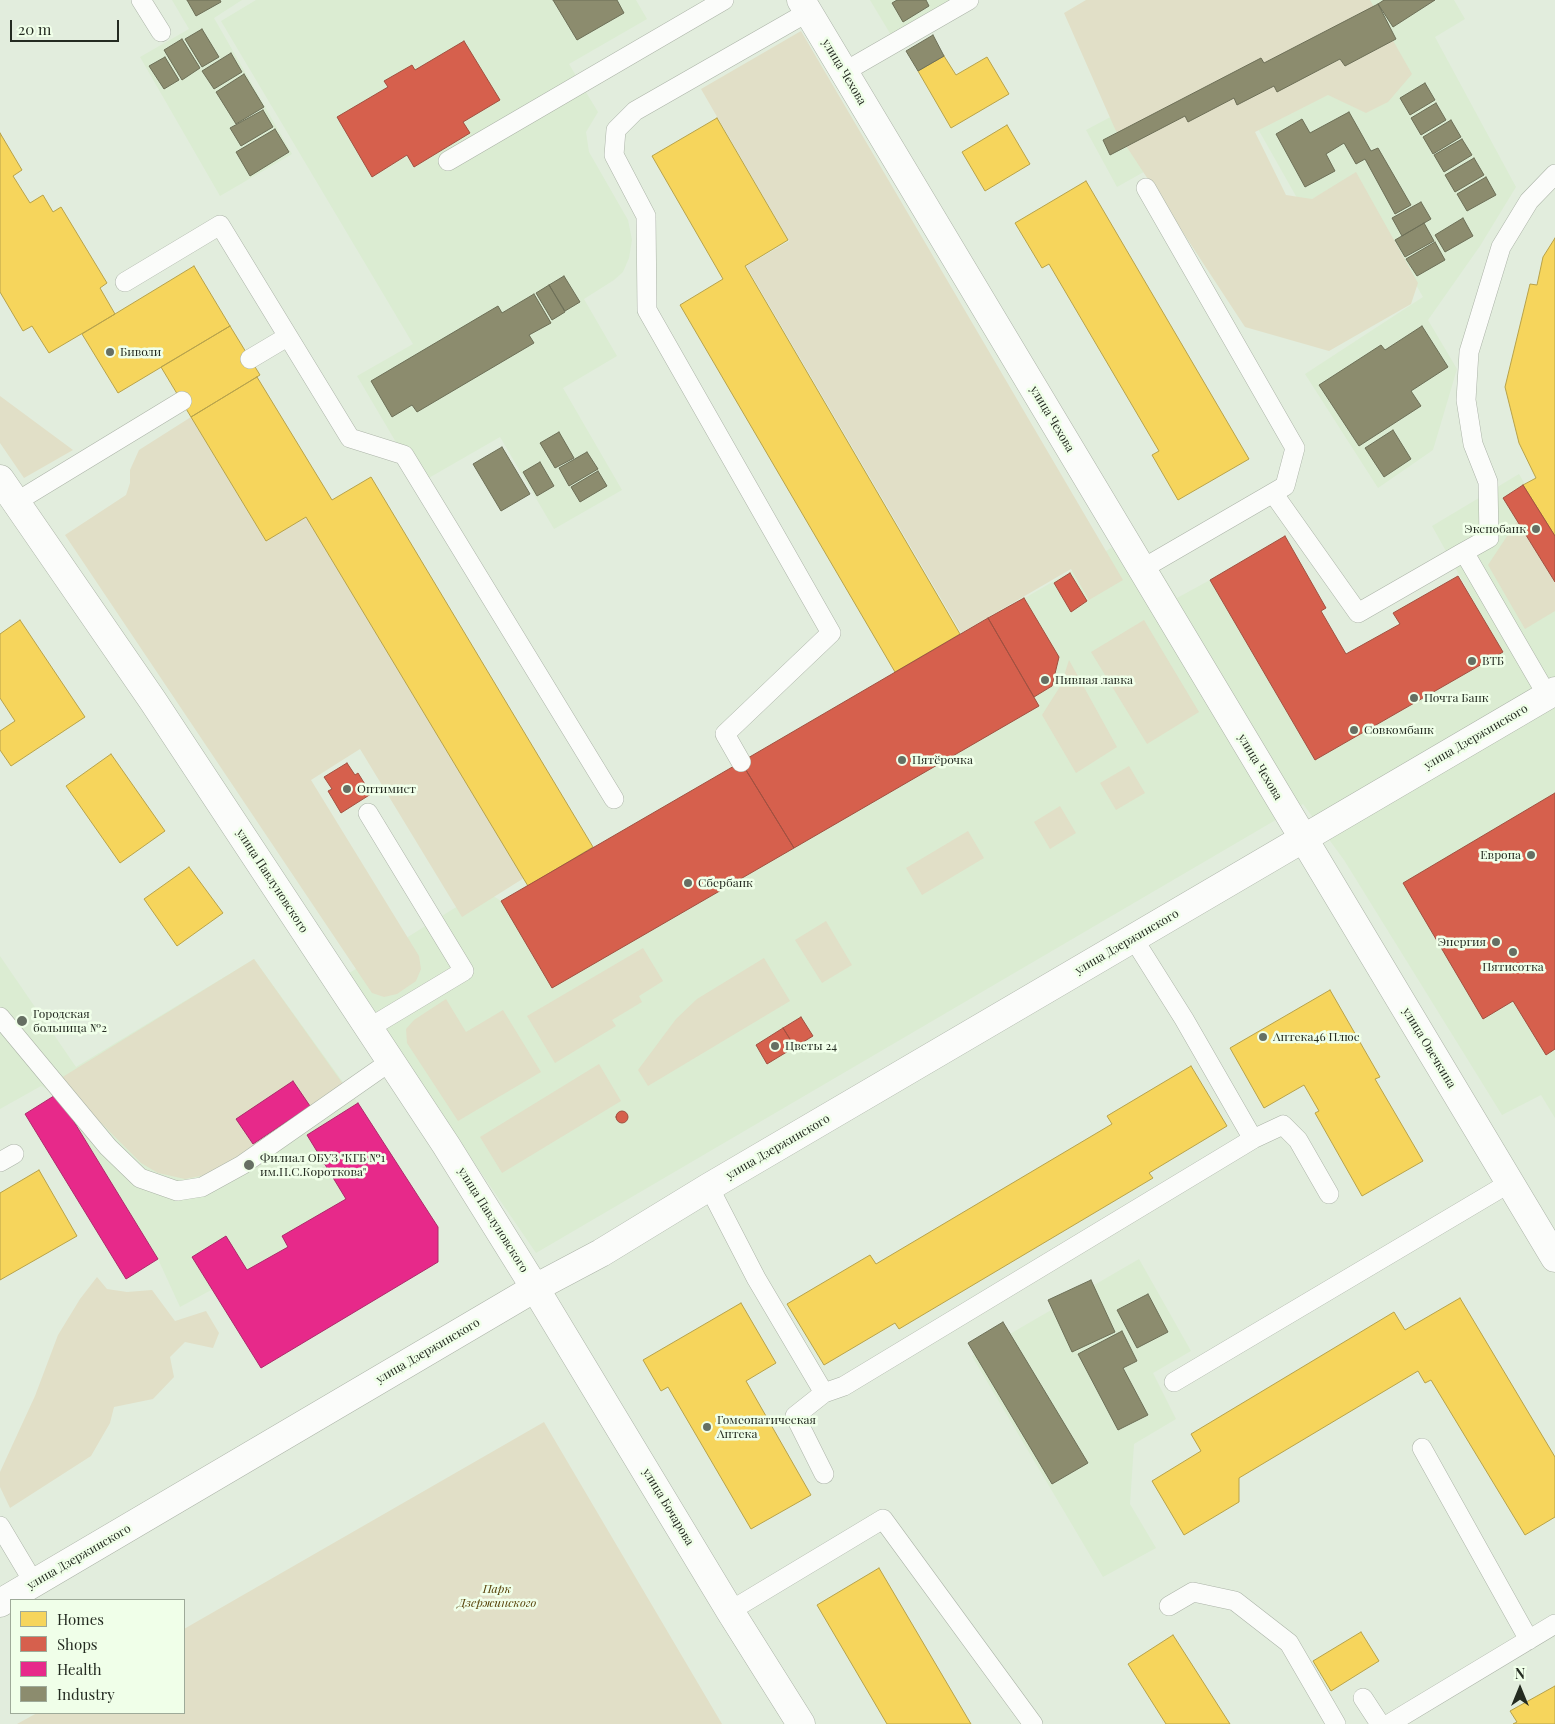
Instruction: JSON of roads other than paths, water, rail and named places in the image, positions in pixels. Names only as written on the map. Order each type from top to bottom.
[{"type":"street","name":"улица Чехова","points":[[805,6],[1303,839]]},
{"type":"street","name":"улица Павлуновского","points":[[0,479],[153,701],[391,1061],[536,1288]]},
{"type":"street","name":"улица Дзержинского","points":[[0,1603],[536,1288],[600,1253],[709,1187],[1551,693]]},
{"type":"street","name":"улица Овечкина","points":[[1303,839],[1555,1258]]},
{"type":"street","name":"улица Бочарова","points":[[536,1288],[730,1611],[801,1724]]},
{"type":"lane","points":[[142,0],[161,32]]},
{"type":"lane","points":[[448,162],[724,0]]},
{"type":"lane","points":[[844,72],[969,0]]},
{"type":"lane","points":[[741,762],[725,734],[831,633],[647,310],[646,216],[614,155],[616,130],[634,111],[805,6]]},
{"type":"lane","points":[[1273,493],[1358,614],[1489,538],[1488,482],[1473,444],[1466,400],[1469,352],[1501,247],[1529,201],[1555,174]]},
{"type":"lane","points":[[1142,569],[1285,486],[1295,448],[1146,188]]},
{"type":"lane","points":[[125,282],[220,225],[350,438],[404,455],[614,800]]},
{"type":"lane","points":[[250,359],[287,337]]},
{"type":"lane","points":[[16,502],[182,401]]},
{"type":"lane","points":[[1464,552],[1551,693]]},
{"type":"lane","points":[[368,813],[464,971],[369,1028]]},
{"type":"lane","points":[[1133,938],[1184,1019],[1253,1139]]},
{"type":"lane","points":[[0,1017],[108,1147],[140,1178],[177,1191],[202,1187],[242,1165],[391,1061]]},
{"type":"lane","points":[[824,1474],[795,1416],[824,1393],[844,1386],[1253,1139],[1283,1125],[1298,1140],[1330,1194]]},
{"type":"lane","points":[[1174,1382],[1511,1182]]},
{"type":"lane","points":[[709,1187],[756,1278],[824,1393]]},
{"type":"lane","points":[[1422,1448],[1529,1640]]},
{"type":"lane","points":[[730,1611],[883,1519],[1033,1724]]},
{"type":"lane","points":[[0,1526],[34,1583]]},
{"type":"lane","points":[[1169,1606],[1193,1592],[1235,1601],[1290,1643],[1336,1724]]},
{"type":"lane","points":[[1389,1724],[1555,1624]]},
{"type":"lane","points":[[1364,1698],[1380,1724]]},
{"type":"place","name":"Биволи","points":[[110,352]]},
{"type":"place","name":"Экспобанк","points":[[1536,529]]},
{"type":"place","name":"ВТБ","points":[[1472,661]]},
{"type":"place","name":"Пивная лавка","points":[[1045,680]]},
{"type":"place","name":"Почта Банк","points":[[1414,698]]},
{"type":"place","name":"Совкомбанк","points":[[1354,730]]},
{"type":"place","name":"Пятёрочка","points":[[902,760]]},
{"type":"place","name":"Оптимист","points":[[347,789]]},
{"type":"place","name":"Европа","points":[[1531,855]]},
{"type":"place","name":"Сбербанк","points":[[688,883]]},
{"type":"place","name":"Энергия","points":[[1496,942]]},
{"type":"place","name":"Пятисотка","points":[[1513,952]]},
{"type":"place","name":"Городская больница №2","points":[[22,1021]]},
{"type":"place","name":"Аптека46 Плюс","points":[[1263,1037]]},
{"type":"place","name":"Цветы 24","points":[[775,1046]]},
{"type":"place","name":"Филиал ОБУЗ \"КГБ №1 им.Н.С.Короткова\"","points":[[249,1165]]},
{"type":"place","name":"Гомеопатическая Аптека","points":[[707,1427]]},
{"type":"park label","name":"Парк Дзержинского","points":[[497,1596]]}]
